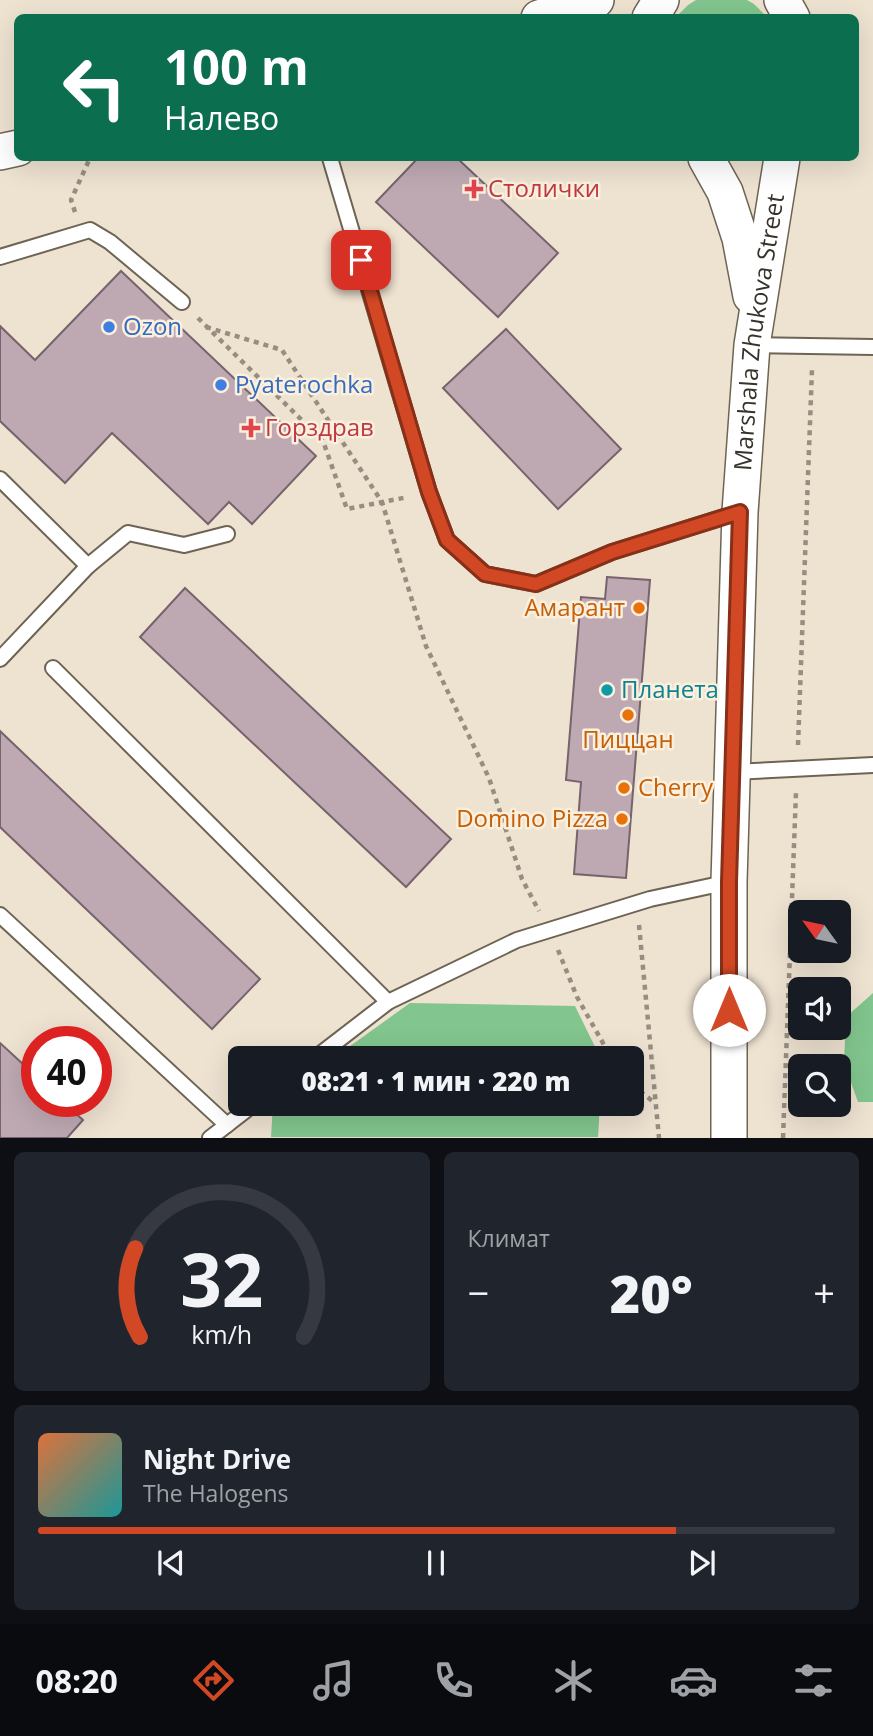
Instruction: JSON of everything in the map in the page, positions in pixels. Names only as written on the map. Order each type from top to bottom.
[{"type":"street","points":[[552,14],[596,0]]},
{"type":"street","points":[[708,161],[725,192],[740,238],[754,332]]},
{"type":"street","name":"Marshala Zhukova Street","points":[[729,1138],[729,882],[740,512],[754,332],[782,161]]},
{"type":"lane","points":[[331,161],[429,492],[447,540],[485,574],[536,584],[612,552],[740,512]]},
{"type":"lane","points":[[0,257],[90,230],[110,242],[182,302]]},
{"type":"lane","points":[[754,332],[873,347]]},
{"type":"lane","points":[[0,479],[88,566]]},
{"type":"lane","points":[[0,659],[88,566],[128,533],[184,545],[227,534]]},
{"type":"lane","points":[[53,668],[388,1002]]},
{"type":"lane","points":[[733,772],[873,765]]},
{"type":"lane","points":[[331,1046],[388,1002],[517,940],[637,903],[729,882]]},
{"type":"lane","points":[[0,915],[227,1125]]},
{"type":"lane","points":[[210,1138],[239,1116]]},
{"type":"path","points":[[82,233],[71,200],[89,161]]},
{"type":"path","points":[[182,302],[323,441],[347,509],[429,492]]},
{"type":"path","points":[[206,327],[282,350],[382,502],[426,646],[489,778],[522,879],[549,930],[577,997],[605,1046]]},
{"type":"path","points":[[637,903],[659,1138]]},
{"type":"path","points":[[644,1094],[656,1104]]},
{"type":"green space","points":[[696,0],[747,0],[764,14],[679,14]]},
{"type":"green space","points":[[873,993],[873,1102],[858,1102],[851,1082],[851,1054],[844,1054],[845,1040],[851,1040],[851,1013]]},
{"type":"green space","points":[[410,1003],[575,1006],[595,1046],[350,1046]]},
{"type":"green space","points":[[272,1116],[599,1116],[598,1137],[271,1137]]},
{"type":"building","points":[[415,161],[460,161],[558,253],[498,317],[376,202]]},
{"type":"building","points":[[121,271],[316,456],[252,524],[229,502],[208,524],[112,433],[65,483],[0,421],[0,326],[35,360]]},
{"type":"building","points":[[506,329],[621,449],[558,509],[443,388]]},
{"type":"building","name":"Планета","points":[[607,577],[650,580],[626,878],[574,874],[581,782],[566,780],[581,597],[605,599]]},
{"type":"building","points":[[185,588],[451,839],[406,887],[140,637]]},
{"type":"building","points":[[0,731],[260,979],[212,1029],[0,827]]},
{"type":"building","points":[[0,1043],[21,1062],[21,1117],[80,1117],[83,1120],[67,1138],[0,1138]]},
{"type":"place","name":"Столички","points":[[474,189]]},
{"type":"place","name":"Ozon","points":[[109,327]]},
{"type":"place","name":"Pyaterochka","points":[[221,385]]},
{"type":"place","name":"Горздрав","points":[[251,428]]},
{"type":"place","name":"Амарант","points":[[639,608]]},
{"type":"place","name":"Планета","points":[[607,690]]},
{"type":"place","name":"Пиццан","points":[[628,715]]},
{"type":"place","name":"Cherry","points":[[624,788]]},
{"type":"place","name":"Domino Pizza","points":[[622,819]]},
{"type":"route","points":[[361,260],[429,492],[447,540],[485,574],[536,584],[612,552],[740,512],[729,882],[729,1010]]}]
